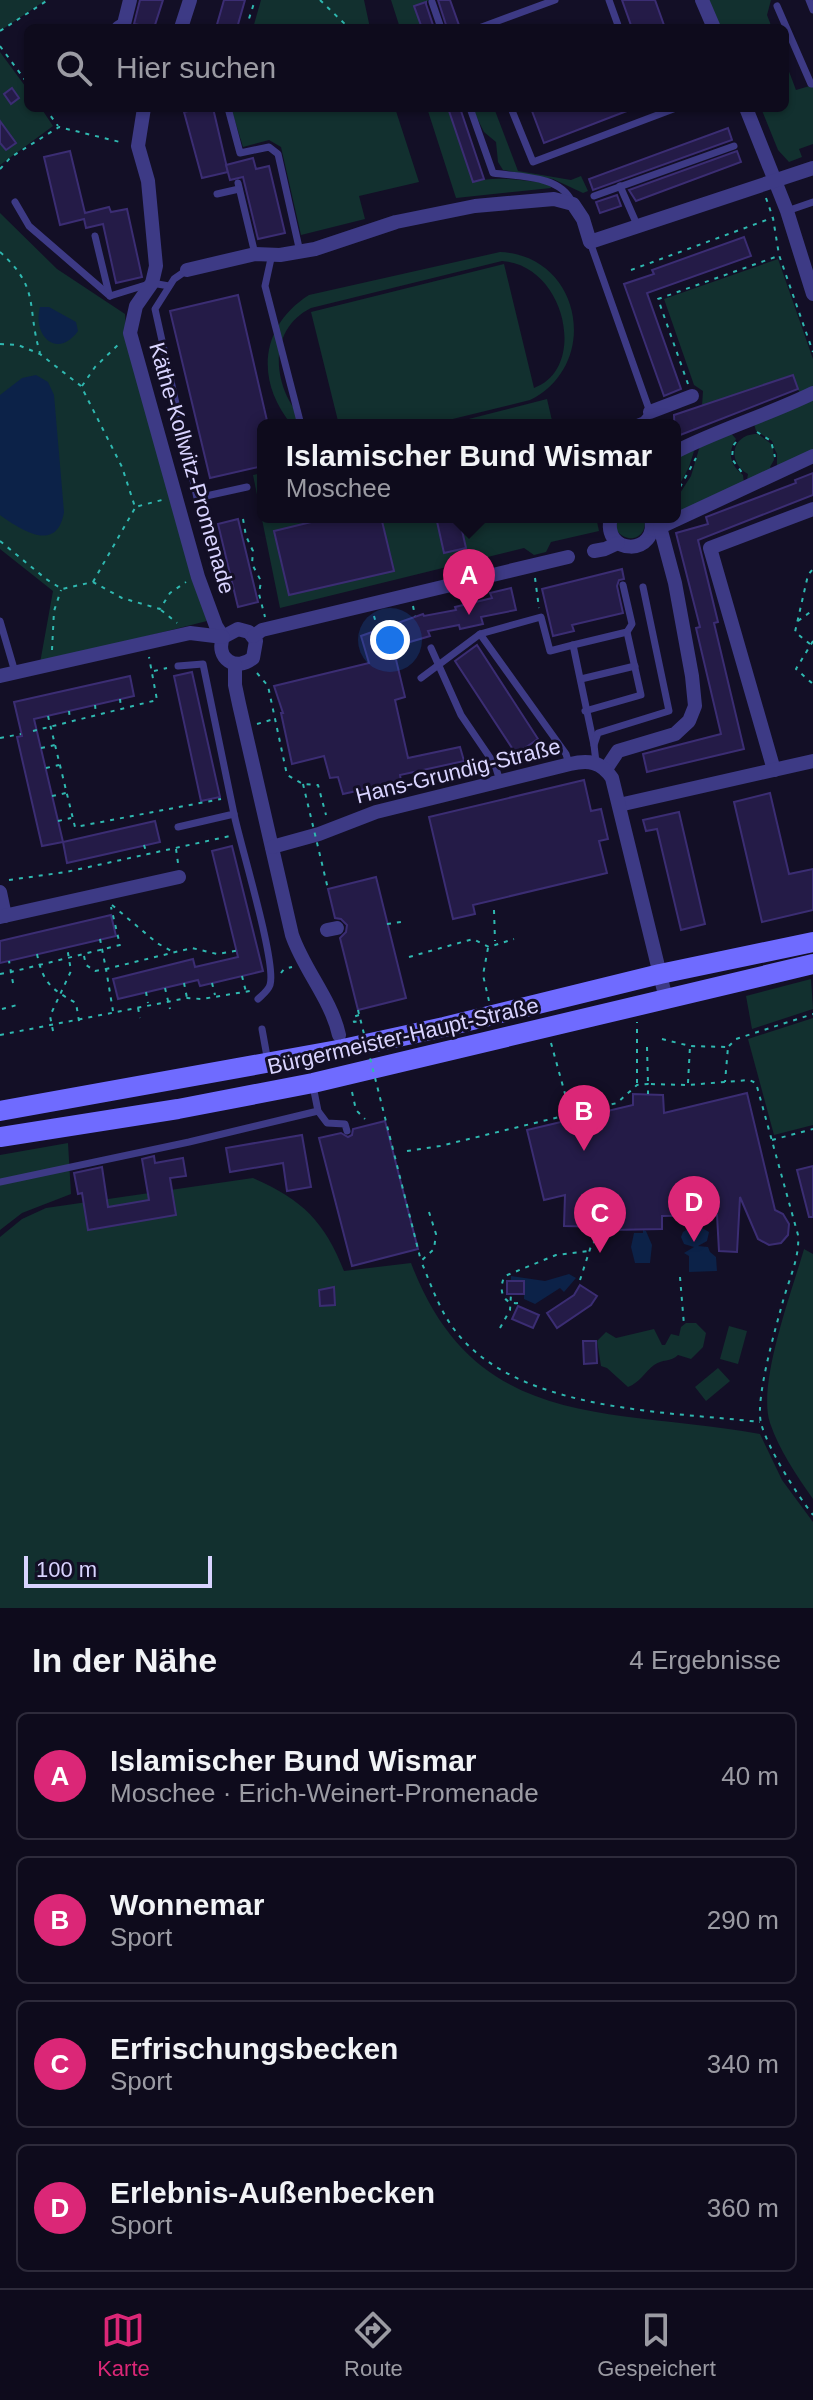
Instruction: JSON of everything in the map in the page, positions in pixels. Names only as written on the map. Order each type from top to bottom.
[{"type":"street","points":[[124,24],[130,0]]},
{"type":"street","points":[[182,24],[190,0]]},
{"type":"street","points":[[702,0],[712,24]]},
{"type":"street","name":"Käthe-Kollwitz-Promenade","points":[[143,112],[138,146],[148,181],[156,266],[152,283],[136,306],[130,333],[198,577],[223,637],[220,647],[223,656],[245,667]]},
{"type":"street","points":[[747,112],[780,215],[813,294]]},
{"type":"street","points":[[187,270],[255,254],[300,252],[396,222],[475,206],[554,199],[573,204],[583,219],[590,242],[813,168]]},
{"type":"street","points":[[681,449],[813,393]]},
{"type":"street","points":[[650,412],[692,396]]},
{"type":"street","points":[[681,513],[813,456]]},
{"type":"street","points":[[774,770],[710,548],[813,509]]},
{"type":"street","points":[[611,523],[610,531],[618,543]]},
{"type":"street","points":[[594,551],[618,543],[638,546],[644,543],[654,525]]},
{"type":"street","points":[[654,525],[675,583],[695,706],[689,721],[675,734],[618,751],[601,766],[612,778],[666,999]]},
{"type":"street","points":[[0,676],[190,633],[223,637],[238,629],[258,633],[568,557]]},
{"type":"street","name":"Käthe-Kollwitz-Promenade","points":[[258,633],[256,653],[235,685],[292,935],[304,964],[331,1011],[339,1035]]},
{"type":"street","points":[[619,805],[813,761]]},
{"type":"street","name":"Hans-Grundig-Straße","points":[[329,828],[376,812],[570,764],[601,766]]},
{"type":"street","points":[[272,847],[319,834],[329,828]]},
{"type":"street","points":[[0,892],[2,916],[179,877]]},
{"type":"street","name":"Bürgermeister-Haupt-Straße","points":[[0,1111],[269,1064],[813,942]]},
{"type":"street","name":"Bürgermeister-Haupt-Straße","points":[[0,1137],[178,1109],[313,1083],[813,964]]},
{"type":"lane","points":[[490,24],[555,0]]},
{"type":"lane","points":[[609,0],[618,24]]},
{"type":"lane","points":[[809,0],[813,10]]},
{"type":"lane","points":[[432,2],[440,24]]},
{"type":"lane","points":[[777,6],[785,24]]},
{"type":"lane","points":[[789,34],[813,84]]},
{"type":"lane","points":[[229,112],[240,153],[269,147],[278,154],[300,252]]},
{"type":"lane","points":[[471,112],[493,173],[551,182],[567,191],[573,204]]},
{"type":"lane","points":[[513,112],[533,162],[665,112]]},
{"type":"lane","points":[[594,196],[734,146]]},
{"type":"lane","points":[[217,194],[239,186],[255,254]]},
{"type":"lane","points":[[620,186],[638,227]]},
{"type":"lane","points":[[15,202],[29,226],[110,296]]},
{"type":"lane","points":[[780,215],[813,202]]},
{"type":"lane","points":[[95,236],[110,296]]},
{"type":"lane","points":[[590,242],[650,412],[644,419]]},
{"type":"lane","points":[[272,254],[265,286],[299,419]]},
{"type":"lane","points":[[110,296],[152,283],[169,286],[187,270]]},
{"type":"lane","name":"Käthe-Kollwitz-Promenade","points":[[169,286],[155,309],[197,498],[247,487]]},
{"type":"lane","points":[[421,678],[480,634],[541,617],[550,651],[627,632],[632,624],[623,585]]},
{"type":"lane","points":[[594,745],[598,733],[606,728],[669,711],[643,587]]},
{"type":"lane","points":[[0,621],[15,672]]},
{"type":"lane","points":[[585,711],[641,695],[627,632]]},
{"type":"lane","points":[[480,634],[566,754],[570,764]]},
{"type":"lane","points":[[573,645],[585,711],[601,766]]},
{"type":"lane","points":[[431,648],[461,715],[495,765],[500,781]]},
{"type":"lane","points":[[178,666],[203,664],[238,834],[265,943],[271,981],[269,988],[258,999]]},
{"type":"lane","points":[[581,679],[635,666]]},
{"type":"lane","points":[[178,827],[234,814]]},
{"type":"lane","points":[[262,1029],[269,1064]]},
{"type":"lane","points":[[313,1083],[318,1111],[327,1123],[345,1124],[347,1131]]},
{"type":"lane","points":[[0,1182],[318,1111]]},
{"type":"path","points":[[0,31],[48,0]]},
{"type":"path","points":[[247,24],[255,0]]},
{"type":"path","points":[[320,0],[345,24]]},
{"type":"path","points":[[0,46],[24,79]]},
{"type":"path","points":[[48,112],[59,127],[125,144]]},
{"type":"path","points":[[0,169],[11,157],[59,127]]},
{"type":"path","points":[[769,184],[780,215],[779,255],[813,352]]},
{"type":"path","points":[[631,270],[780,215]]},
{"type":"path","points":[[0,252],[20,271],[30,291],[32,322],[40,354]]},
{"type":"path","points":[[692,396],[658,299],[779,255]]},
{"type":"path","points":[[81,386],[95,367],[130,333]]},
{"type":"path","points":[[0,344],[18,345],[40,354],[81,386],[122,467],[135,507]]},
{"type":"path","points":[[749,433],[759,433],[771,441],[776,453],[774,460]]},
{"type":"path","points":[[681,485],[695,459],[700,439]]},
{"type":"path","points":[[738,439],[733,446],[732,459],[737,469],[746,475]]},
{"type":"path","points":[[93,582],[135,507],[175,497]]},
{"type":"path","points":[[243,519],[244,536],[253,551],[250,565],[261,586],[259,594],[265,616],[258,633]]},
{"type":"path","points":[[0,541],[62,589],[93,582],[122,598],[160,609],[190,633]]},
{"type":"path","points":[[533,565],[541,617]]},
{"type":"path","points":[[813,569],[808,575],[795,632],[812,642],[796,669],[813,684]]},
{"type":"path","points":[[160,609],[175,588],[198,577]]},
{"type":"path","points":[[254,588],[261,586]]},
{"type":"path","points":[[52,663],[54,611],[62,589]]},
{"type":"path","points":[[797,622],[813,610]]},
{"type":"path","points":[[33,731],[157,700],[146,641]]},
{"type":"path","points":[[152,671],[178,666]]},
{"type":"path","points":[[245,667],[268,686],[287,775],[303,784],[318,785],[329,828]]},
{"type":"path","points":[[120,699],[121,709]]},
{"type":"path","points":[[95,705],[97,715]]},
{"type":"path","points":[[69,711],[71,722]]},
{"type":"path","points":[[48,716],[75,827],[231,797]]},
{"type":"path","points":[[260,723],[275,719]]},
{"type":"path","points":[[0,738],[21,734]]},
{"type":"path","points":[[41,748],[56,745]]},
{"type":"path","points":[[46,768],[60,765]]},
{"type":"path","points":[[303,784],[328,889]]},
{"type":"path","points":[[52,796],[67,793]]},
{"type":"path","points":[[58,821],[72,818]]},
{"type":"path","points":[[0,881],[93,866],[238,834]]},
{"type":"path","points":[[144,845],[147,855]]},
{"type":"path","points":[[176,848],[179,877]]},
{"type":"path","points":[[118,851],[120,860]]},
{"type":"path","points":[[91,857],[93,866]]},
{"type":"path","points":[[0,974],[120,945],[111,905],[157,943],[175,952]]},
{"type":"path","points":[[494,910],[495,943]]},
{"type":"path","points":[[387,924],[401,922]]},
{"type":"path","points":[[100,939],[113,1012]]},
{"type":"path","points":[[409,957],[473,939],[489,947]]},
{"type":"path","points":[[493,1015],[483,975],[489,947],[514,939]]},
{"type":"path","points":[[53,1031],[50,1016],[71,971],[67,947]]},
{"type":"path","points":[[84,954],[86,965],[95,971],[192,948],[217,954],[241,950]]},
{"type":"path","points":[[37,954],[42,978],[76,1003],[80,1027]]},
{"type":"path","points":[[9,961],[13,983]]},
{"type":"path","points":[[0,1035],[169,1001],[187,998],[203,1001],[215,996],[269,988],[284,969],[304,964]]},
{"type":"path","points":[[242,976],[246,992],[258,999]]},
{"type":"path","points":[[184,983],[187,998]]},
{"type":"path","points":[[212,983],[215,996]]},
{"type":"path","points":[[165,988],[170,1009]]},
{"type":"path","points":[[146,992],[148,1005]]},
{"type":"path","points":[[2,1009],[17,1005]]},
{"type":"path","points":[[138,1007],[140,1018]]},
{"type":"path","points":[[636,1007],[637,1085]]},
{"type":"path","points":[[358,1010],[421,1261],[447,1319],[474,1350],[510,1375],[549,1393],[600,1404],[761,1422]]},
{"type":"path","points":[[725,1083],[728,1047],[736,1039],[813,1014]]},
{"type":"path","points":[[359,1015],[353,1017],[354,1022],[359,1021]]},
{"type":"path","points":[[546,1028],[572,1119]]},
{"type":"path","points":[[662,1039],[690,1046],[728,1047]]},
{"type":"path","points":[[688,1085],[690,1046]]},
{"type":"path","points":[[647,1047],[648,1094]]},
{"type":"path","points":[[407,1151],[440,1146],[617,1103],[637,1085],[749,1080],[756,1083],[798,1235],[799,1249],[778,1317],[761,1396],[761,1422],[797,1495],[813,1515]]},
{"type":"path","points":[[770,1140],[813,1129]]},
{"type":"path","points":[[421,1261],[434,1249],[436,1234],[429,1212]]},
{"type":"path","points":[[580,1280],[592,1243],[605,1237],[606,1227]]},
{"type":"path","points":[[518,1303],[505,1301],[502,1291],[505,1276],[556,1255],[589,1251]]},
{"type":"path","points":[[680,1277],[684,1325]]},
{"type":"path","points":[[500,1328],[507,1317],[511,1294]]},
{"type":"green space","points":[[0,0],[46,0],[0,31]]},
{"type":"green space","points":[[261,0],[364,0],[369,24],[254,24]]},
{"type":"green space","points":[[391,0],[430,0],[415,6],[421,24],[399,24]]},
{"type":"green space","points":[[709,0],[771,0],[767,15],[770,24],[718,24]]},
{"type":"green space","points":[[0,52],[24,85],[24,112],[44,112],[53,126],[0,165]]},
{"type":"green space","points":[[789,72],[796,90],[813,85],[813,144],[799,149],[802,157],[789,162],[778,150],[763,112],[789,112]]},
{"type":"green space","points":[[232,112],[396,112],[419,182],[359,196],[365,219],[301,235],[281,147],[269,140],[243,147]]},
{"type":"green space","points":[[428,112],[449,112],[473,182],[511,179],[549,183],[551,188],[456,198]]},
{"type":"green space","points":[[474,112],[496,112],[518,171],[571,180],[581,176],[588,191],[583,193],[553,179],[503,170],[498,162],[496,142],[484,132]]},
{"type":"green space","points":[[0,213],[57,269],[125,314],[127,342],[207,621],[40,663],[53,591],[0,549]]},
{"type":"green space","points":[[500,252],[527,258],[549,271],[564,291],[572,314],[574,338],[567,362],[553,383],[530,400],[452,419],[338,419],[311,312],[504,264],[534,388],[551,377],[561,361],[564,341],[562,319],[554,298],[542,280],[524,267],[502,261],[311,308],[296,318],[280,347],[281,381],[303,419],[288,419],[272,390],[268,355],[280,322],[309,295]]},
{"type":"green space","points":[[778,259],[813,359],[813,389],[800,394],[792,375],[702,406],[703,391],[694,385],[664,299]]},
{"type":"green space","points":[[813,394],[813,454],[777,469],[777,454],[773,446],[774,460],[770,467],[774,471],[747,480],[748,474],[741,469],[735,456],[738,443],[742,438],[758,434],[774,446],[772,441],[756,431],[753,420]]},
{"type":"green space","points":[[547,399],[552,419],[469,419]]},
{"type":"green space","points":[[728,430],[736,439],[731,458],[743,475],[744,484],[681,513],[681,492],[691,476],[701,442]]},
{"type":"green space","points":[[696,445],[681,482],[681,453]]},
{"type":"green space","points":[[257,474],[257,495],[253,475]]},
{"type":"green space","points":[[263,523],[597,523],[599,531],[551,542],[546,552],[534,555],[524,548],[280,608]]},
{"type":"green space","points":[[617,523],[645,523],[637,537],[627,538],[617,531]]},
{"type":"green space","points":[[811,979],[813,1009],[752,1029],[746,996]]},
{"type":"green space","points":[[813,1018],[813,1125],[774,1135],[748,1039]]},
{"type":"green space","points":[[68,1143],[71,1194],[22,1213],[0,1230],[0,1155]]},
{"type":"green space","points":[[253,1178],[285,1194],[310,1214],[329,1239],[344,1271],[411,1263],[439,1318],[472,1358],[511,1385],[554,1402],[602,1413],[760,1434],[782,1480],[813,1522],[813,1608],[0,1608],[0,1237],[22,1219],[46,1208]]},
{"type":"green space","points":[[804,1249],[813,1254],[813,1499],[778,1443],[767,1406],[772,1362]]},
{"type":"green space","points":[[686,1323],[696,1323],[706,1333],[703,1347],[691,1359],[678,1355],[657,1363],[628,1387],[601,1366],[597,1341],[606,1332],[616,1338],[654,1329],[662,1345],[665,1345],[671,1334],[679,1336],[681,1327]]},
{"type":"green space","points":[[729,1326],[747,1331],[738,1364],[720,1359]]},
{"type":"green space","points":[[718,1368],[730,1381],[706,1401],[695,1387]]},
{"type":"water","points":[[40,307],[49,307],[76,322],[78,331],[62,343],[48,341],[40,327]]},
{"type":"water","points":[[36,375],[48,382],[54,395],[64,512],[60,525],[46,535],[28,532],[0,515],[0,395],[22,378]]},
{"type":"water","points":[[694,1215],[698,1215],[697,1225],[709,1232],[707,1241],[698,1246],[708,1247],[716,1257],[717,1271],[689,1272],[689,1256],[684,1253],[694,1247],[684,1244],[681,1237],[692,1226]]},
{"type":"water","points":[[643,1230],[652,1245],[650,1263],[635,1263],[631,1247],[634,1233],[643,1233]]},
{"type":"water","points":[[569,1274],[576,1278],[564,1292],[560,1288],[535,1304],[524,1299],[524,1281],[511,1281],[511,1276],[545,1281]]},
{"type":"building","points":[[140,0],[163,0],[155,24],[134,24]]},
{"type":"building","points":[[224,0],[245,0],[238,24],[217,24]]},
{"type":"building","points":[[438,0],[450,0],[459,24],[446,24]]},
{"type":"building","points":[[622,0],[655,0],[664,24],[631,24]]},
{"type":"building","points":[[426,2],[433,24],[421,24],[414,6]]},
{"type":"building","points":[[12,88],[19,98],[11,104],[4,94]]},
{"type":"building","points":[[184,112],[214,112],[228,172],[202,178]]},
{"type":"building","points":[[449,112],[461,112],[484,179],[473,182]]},
{"type":"building","points":[[532,112],[624,112],[544,143]]},
{"type":"building","points":[[0,121],[16,143],[6,150],[0,143]]},
{"type":"building","points":[[728,128],[732,140],[593,190],[589,179]]},
{"type":"building","points":[[70,151],[85,213],[109,207],[111,212],[127,209],[142,277],[116,283],[103,224],[86,228],[84,219],[60,225],[44,157]]},
{"type":"building","points":[[737,151],[741,162],[636,201],[629,190]]},
{"type":"building","points":[[253,158],[256,169],[269,166],[285,233],[258,239],[243,177],[230,180],[226,165]]},
{"type":"building","points":[[617,195],[621,206],[600,213],[596,202]]},
{"type":"building","points":[[744,237],[751,256],[647,293],[681,389],[664,396],[624,284],[654,274],[652,270]]},
{"type":"building","points":[[238,295],[267,419],[257,419],[257,467],[210,478],[170,311]]},
{"type":"building","points":[[793,375],[798,389],[681,435],[681,419],[674,419],[674,415]]},
{"type":"building","points":[[813,473],[813,495],[698,540],[744,749],[647,772],[643,754],[721,734],[696,628],[700,627],[676,533],[708,524],[706,517],[796,483],[795,480]]},
{"type":"building","points":[[238,519],[258,602],[238,607],[218,524]]},
{"type":"building","points":[[307,523],[382,523],[394,571],[289,595],[274,531]]},
{"type":"building","points":[[437,523],[460,523],[466,548],[444,553]]},
{"type":"building","points":[[622,569],[624,579],[619,580],[617,586],[623,613],[572,625],[574,631],[553,636],[542,589]]},
{"type":"building","points":[[511,588],[516,610],[481,617],[483,624],[428,631],[430,636],[393,647],[405,697],[395,700],[408,758],[460,747],[464,761],[400,775],[401,781],[343,794],[338,777],[330,778],[324,756],[292,764],[283,713],[274,686],[369,663],[361,636],[423,614],[456,610],[455,607],[492,598],[490,593]]},
{"type":"building","points":[[477,645],[538,739],[516,754],[455,661]]},
{"type":"building","points":[[192,672],[220,797],[201,801],[174,676]]},
{"type":"building","points":[[130,676],[134,696],[34,719],[63,842],[42,846],[17,737],[22,736],[14,702]]},
{"type":"building","points":[[584,780],[591,811],[601,809],[608,839],[599,841],[607,873],[473,905],[475,914],[453,919],[429,817]]},
{"type":"building","points":[[770,793],[789,874],[813,869],[813,910],[762,922],[734,802]]},
{"type":"building","points":[[679,812],[705,924],[681,930],[657,829],[646,831],[643,820]]},
{"type":"building","points":[[155,821],[160,842],[67,863],[63,842]]},
{"type":"building","points":[[232,846],[263,971],[200,986],[198,980],[118,999],[113,979],[193,959],[195,967],[238,957],[212,851]]},
{"type":"building","points":[[376,877],[406,998],[358,1010],[340,938],[346,932],[347,925],[335,918],[328,889]]},
{"type":"building","points":[[111,915],[116,936],[0,963],[0,941]]},
{"type":"building","points":[[747,1093],[775,1210],[783,1214],[789,1224],[788,1235],[781,1243],[769,1245],[758,1239],[740,1197],[737,1252],[719,1251],[717,1215],[662,1216],[662,1229],[610,1230],[610,1227],[564,1226],[565,1195],[544,1200],[527,1130],[633,1105],[633,1094],[663,1095],[664,1113]]},
{"type":"building","points":[[385,1121],[418,1249],[352,1266],[319,1138],[341,1133],[348,1137],[353,1129]]},
{"type":"building","points":[[302,1135],[311,1187],[287,1191],[283,1163],[230,1172],[226,1148]]},
{"type":"building","points":[[154,1156],[155,1163],[183,1158],[186,1176],[170,1178],[176,1215],[88,1230],[82,1193],[78,1194],[74,1173],[102,1167],[108,1207],[149,1200],[142,1159]]},
{"type":"building","points":[[813,1166],[813,1217],[809,1217],[797,1170]]},
{"type":"building","points":[[507,1281],[524,1281],[524,1294],[507,1294]]},
{"type":"building","points":[[580,1285],[597,1296],[591,1305],[557,1328],[547,1313],[574,1295]]},
{"type":"building","points":[[334,1287],[335,1305],[320,1306],[319,1290]]},
{"type":"building","points":[[518,1306],[539,1315],[533,1328],[512,1319]]},
{"type":"building","points":[[583,1341],[596,1341],[597,1363],[584,1364]]},
{"type":"place","name":"Islamischer Bund Wismar","points":[[469,615]]},
{"type":"place","name":"Wonnemar","points":[[584,1151]]},
{"type":"place","name":"Erlebnis-Außenbecken","points":[[694,1242]]},
{"type":"place","name":"Erfrischungsbecken","points":[[600,1253]]}]
